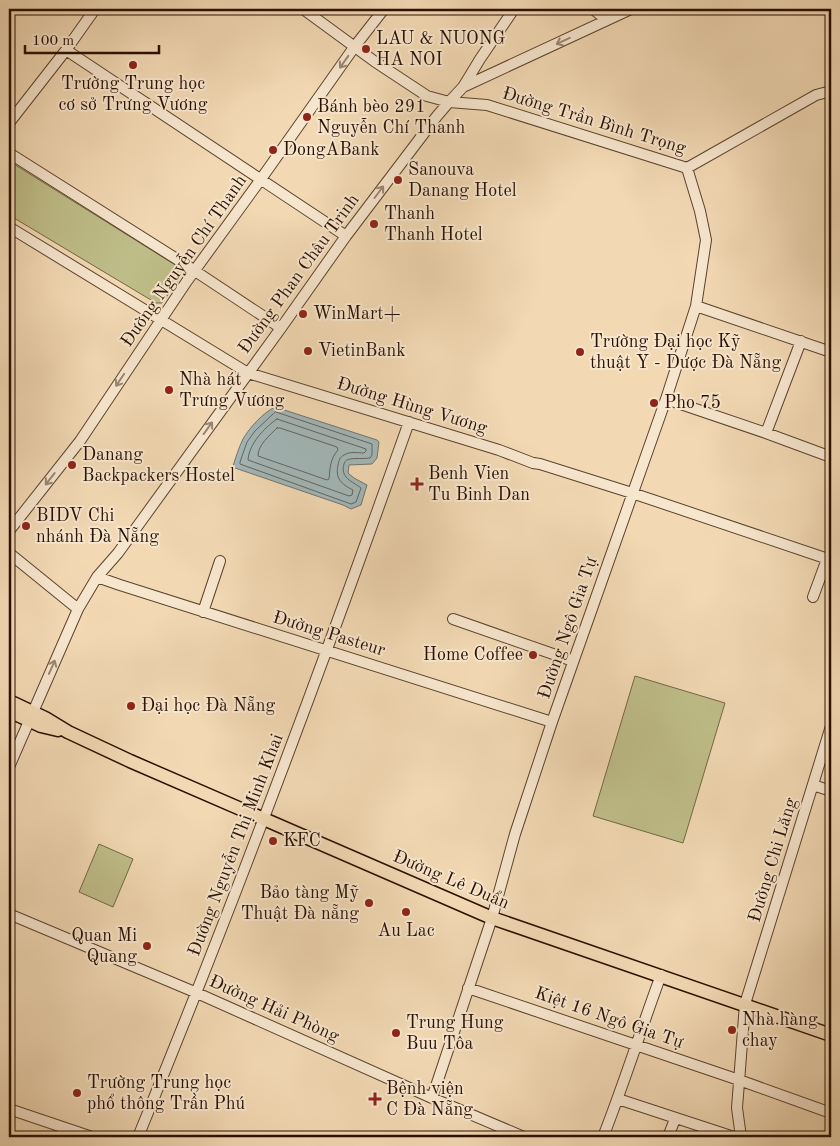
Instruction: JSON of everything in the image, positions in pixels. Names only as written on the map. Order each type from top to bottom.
[{"type":"main road","name":"Đường Lê Duẩn","points":[[9,701],[31,716]]},
{"type":"main road","name":"Đường Lê Duẩn","points":[[9,711],[45,718],[68,732],[130,761],[492,918],[831,1035]]},
{"type":"street","points":[[9,123],[66,50],[95,9]]},
{"type":"street","name":"Đường Trần Bình Trọng","points":[[303,9],[374,61],[427,96],[449,102],[487,105],[687,168],[816,94],[831,91]]},
{"type":"street","name":"Đường Nguyễn Chí Thanh","points":[[9,531],[80,441],[194,270],[355,46],[384,9]]},
{"type":"street","name":"Đường Phan Châu Trinh","points":[[9,767],[78,609],[97,576],[118,553],[346,236],[449,102],[463,88],[480,58],[514,9]]},
{"type":"street","points":[[593,9],[607,20]]},
{"type":"street","points":[[463,88],[631,9]]},
{"type":"street","points":[[66,50],[346,236]]},
{"type":"street","points":[[480,58],[493,74]]},
{"type":"street","points":[[9,153],[194,270],[281,328]]},
{"type":"street","name":"Đường Ngô Gia Tự","points":[[432,1098],[492,918],[514,834],[666,399],[696,306],[706,240],[700,211],[687,168]]},
{"type":"street","name":"Đường Hùng Vương","points":[[9,227],[248,373],[499,450],[533,463],[829,560]]},
{"type":"street","points":[[696,306],[831,352]]},
{"type":"street","points":[[766,433],[801,341]]},
{"type":"street","points":[[666,399],[831,457]]},
{"type":"street","name":"Đường Nguyễn Thị Minh Khai","points":[[138,1137],[197,993],[264,819],[409,422]]},
{"type":"street","points":[[9,554],[78,609]]},
{"type":"street","points":[[813,597],[829,560]]},
{"type":"street","points":[[203,612],[220,561]]},
{"type":"street","name":"Đường Pasteur","points":[[97,576],[203,612],[552,722]]},
{"type":"street","points":[[453,619],[573,661]]},
{"type":"street","name":"Đường Chi Lăng","points":[[741,1137],[737,1108],[745,1004],[831,726]]},
{"type":"street","points":[[813,785],[831,791]]},
{"type":"street","name":"Đường Hải Phòng","points":[[9,914],[197,993],[524,1137]]},
{"type":"street","points":[[603,1137],[661,975]]},
{"type":"street","name":"Kiệt 16 Ngô Gia Tự","points":[[468,988],[831,1113]]},
{"type":"street","points":[[618,1099],[734,1137]]},
{"type":"street","points":[[9,1109],[92,1137]]},
{"type":"street","points":[[668,1137],[676,1119]]},
{"type":"shaded area","points":[[9,161],[185,271],[162,303],[156,303],[9,215]]},
{"type":"shaded area","points":[[635,676],[725,703],[683,843],[593,816]]},
{"type":"shaded area","points":[[99,844],[133,859],[113,907],[79,892]]},
{"type":"water","points":[[275,407],[379,442],[377,458],[372,464],[349,465],[348,473],[367,485],[361,505],[351,509],[233,466],[246,434],[261,417]]},
{"type":"place","name":"LAU & NUONG HA NOI","points":[[366,49]]},
{"type":"place","name":"Trường Trung học cơ sở Trưng Vương","points":[[133,65]]},
{"type":"place","name":"Bánh bèo 291 Nguyễn Chí Thanh","points":[[307,117]]},
{"type":"place","name":"DongABank","points":[[273,150]]},
{"type":"place","name":"Sanouva Danang Hotel","points":[[398,180]]},
{"type":"place","name":"Thanh Thanh Hotel","points":[[374,224]]},
{"type":"place","name":"WinMart+","points":[[303,314]]},
{"type":"place","name":"VietinBank","points":[[308,351]]},
{"type":"place","name":"Trường Đại học Kỹ thuật Y - Dược Đà Nẵng","points":[[580,352]]},
{"type":"place","name":"Nhà hát Trưng Vương","points":[[169,390]]},
{"type":"place","name":"Pho 75","points":[[654,403]]},
{"type":"place","name":"Danang Backpackers Hostel","points":[[72,465]]},
{"type":"place","name":"Benh Vien Tu Binh Dan","points":[[417,484]]},
{"type":"place","name":"BIDV Chi nhánh Đà Nẵng","points":[[26,526]]},
{"type":"place","name":"Home Coffee","points":[[533,655]]},
{"type":"place","name":"Đại học Đà Nẵng","points":[[131,706]]},
{"type":"place","name":"KFC","points":[[273,841]]},
{"type":"place","name":"Bảo tàng Mỹ Thuật Đà nẵng","points":[[369,903]]},
{"type":"place","name":"Au Lac","points":[[406,912]]},
{"type":"place","name":"Quan Mi Quang","points":[[147,946]]},
{"type":"place","name":"Nhà hàng chay","points":[[732,1030]]},
{"type":"place","name":"Trung Hung Buu Tôa","points":[[396,1033]]},
{"type":"place","name":"Trường Trung học phổ thông Trần Phú","points":[[77,1093]]},
{"type":"place","name":"Bệnh viện C Đà Nẵng","points":[[375,1099]]}]
